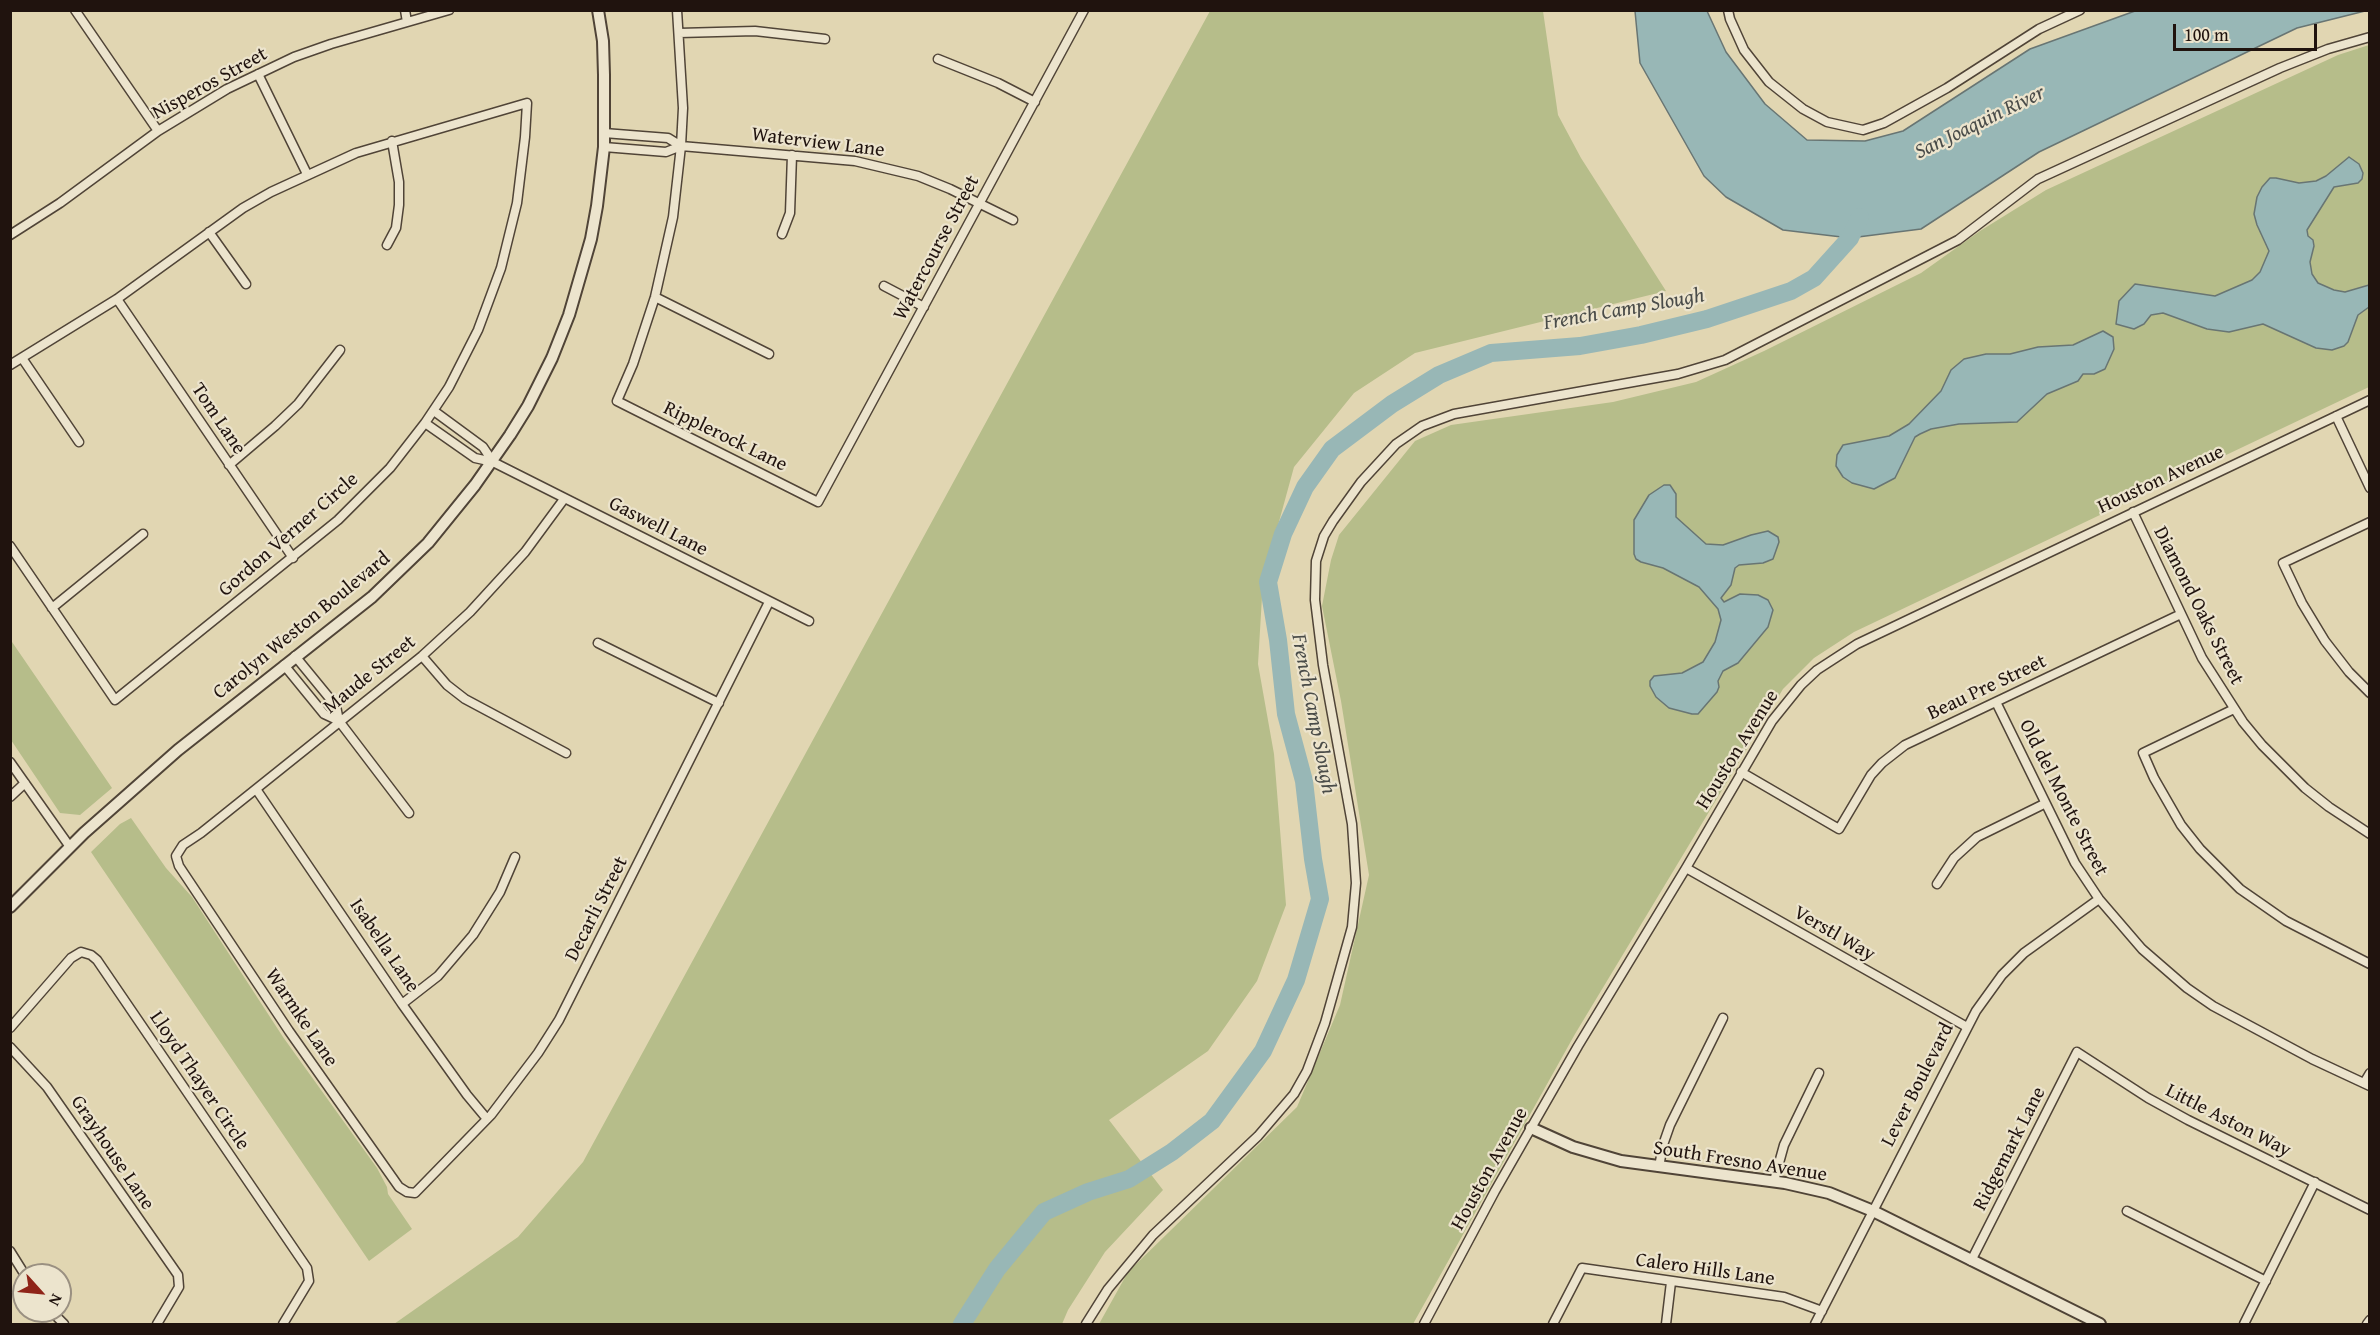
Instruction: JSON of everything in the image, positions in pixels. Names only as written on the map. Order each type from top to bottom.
[{"type":"street","points":[[75,10],[158,131]]},
{"type":"street","points":[[405,10],[407,22]]},
{"type":"street","name":"Nisperos Street","points":[[10,235],[60,203],[158,131],[201,104],[258,74],[331,44],[449,10]]},
{"type":"street","name":"Carolyn Weston Boulevard","points":[[10,908],[70,847],[170,757],[372,597],[428,543],[493,462],[528,406],[552,358],[569,315],[591,239],[604,147],[603,41],[598,10]]},
{"type":"street","points":[[677,10],[683,108],[681,146],[673,218],[655,297],[769,354]]},
{"type":"street","name":"Watercourse Street","points":[[818,502],[1084,10]]},
{"type":"street","points":[[1728,10],[1744,50],[1769,82],[1803,109],[1827,122],[1863,130],[1884,123],[1947,88],[2039,29],[2080,10]]},
{"type":"street","points":[[679,33],[755,31],[825,39]]},
{"type":"street","points":[[1086,1324],[1108,1289],[1153,1235],[1258,1136],[1294,1094],[1307,1071],[1327,1018],[1352,927],[1356,883],[1352,825],[1323,665],[1315,600],[1316,561],[1324,536],[1333,521],[1362,482],[1396,444],[1422,426],[1455,414],[1678,374],[1725,360],[1958,240],[2038,179],[2280,68],[2370,37]]},
{"type":"street","points":[[938,59],[998,83],[1035,102]]},
{"type":"street","points":[[258,74],[307,174]]},
{"type":"street","name":"Gordon Verner Circle","points":[[10,365],[117,299],[243,208],[307,174],[392,141],[526,103],[525,137],[517,203],[501,268],[478,330],[434,411],[390,468],[361,499],[293,558],[115,700],[10,546]]},
{"type":"street","name":"Waterview Lane","points":[[604,134],[668,138],[681,146]]},
{"type":"street","points":[[387,245],[396,228],[399,205],[399,182],[392,141]]},
{"type":"street","name":"Waterview Lane","points":[[604,147],[666,152],[681,146],[855,161],[887,168],[939,185],[1013,220]]},
{"type":"street","points":[[782,234],[790,213],[792,154]]},
{"type":"street","points":[[209,232],[246,284]]},
{"type":"street","points":[[884,286],[924,307]]},
{"type":"street","name":"Ripplerock Lane","points":[[655,297],[633,364],[617,402],[818,502]]},
{"type":"street","name":"Tom Lane","points":[[117,299],[293,558]]},
{"type":"street","points":[[230,465],[298,404],[340,350]]},
{"type":"street","points":[[22,358],[79,441]]},
{"type":"street","name":"Houston Avenue","points":[[1424,1324],[1531,1128],[1741,772],[1786,700],[1838,655],[2370,400]]},
{"type":"street","name":"Gaswell Lane","points":[[434,411],[483,447],[493,462]]},
{"type":"street","points":[[2336,416],[2370,488]]},
{"type":"street","name":"Gaswell Lane","points":[[425,423],[476,458],[493,462],[809,621]]},
{"type":"street","name":"Maude Street","points":[[176,856],[183,845],[422,656],[500,582],[564,499]]},
{"type":"street","name":"Diamond Oaks Street","points":[[2133,512],[2202,658],[2234,709],[2262,746],[2286,770],[2329,807],[2370,834]]},
{"type":"street","points":[[2370,522],[2283,562],[2320,633],[2349,672],[2370,693]]},
{"type":"street","points":[[52,608],[143,534]]},
{"type":"street","name":"Decarli Street","points":[[407,1192],[415,1194],[487,1119],[538,1053],[564,1010],[769,602]]},
{"type":"street","name":"Beau Pre Street","points":[[1741,772],[1839,829],[1871,775],[1893,753],[2181,614]]},
{"type":"street","points":[[598,643],[719,703]]},
{"type":"street","points":[[295,656],[336,706],[339,721],[409,813]]},
{"type":"street","points":[[422,656],[441,678],[465,699],[566,753]]},
{"type":"street","points":[[284,665],[324,714],[339,721]]},
{"type":"street","name":"Old del Monte Street","points":[[1996,702],[2075,864],[2099,899],[2142,949],[2187,988],[2238,1021],[2367,1084]]},
{"type":"street","points":[[2234,709],[2143,753],[2154,778],[2181,825],[2220,870],[2255,900],[2286,921],[2370,964]]},
{"type":"street","points":[[10,762],[70,847]]},
{"type":"street","points":[[10,797],[25,783]]},
{"type":"street","name":"Isabella Lane","points":[[256,789],[402,1004],[467,1095],[487,1119]]},
{"type":"street","points":[[1937,884],[1954,858],[1977,837],[2044,804]]},
{"type":"street","name":"Warmke Lane","points":[[176,856],[179,866],[289,1031],[399,1186],[407,1192]]},
{"type":"street","points":[[402,1004],[438,976],[473,935],[500,892],[515,857]]},
{"type":"street","name":"Verstl Way","points":[[1686,868],[1967,1027]]},
{"type":"street","name":"Lever Boulevard","points":[[1815,1324],[1967,1027],[1989,991],[2017,959],[2099,899]]},
{"type":"street","name":"Lloyd Thayer Circle","points":[[10,1028],[71,957],[81,952],[97,960],[307,1268],[309,1281],[283,1324]]},
{"type":"street","points":[[1659,1167],[1670,1125],[1724,1018]]},
{"type":"street","name":"Grayhouse Lane","points":[[10,1047],[58,1103],[178,1275],[179,1287],[157,1324]]},
{"type":"street","name":"Little Aston Way","points":[[2078,1052],[2138,1092],[2188,1120],[2370,1210]]},
{"type":"street","name":"Ridgemark Lane","points":[[1971,1261],[2078,1052]]},
{"type":"street","points":[[1774,1181],[1784,1145],[1819,1073]]},
{"type":"street","points":[[2367,1084],[2370,1073]]},
{"type":"street","name":"South Fresno Avenue","points":[[1531,1128],[1573,1148],[1597,1156],[1659,1167],[1774,1181],[1829,1193],[1873,1211],[2100,1324]]},
{"type":"street","points":[[2244,1324],[2315,1182]]},
{"type":"street","points":[[2127,1210],[2266,1281]]},
{"type":"street","name":"Calero Hills Lane","points":[[1553,1324],[1582,1268],[1784,1297],[1822,1311]]},
{"type":"street","points":[[1666,1324],[1671,1282]]},
{"type":"street","points":[[2367,1324],[2370,1320]]},
{"type":"green space","points":[[1210,11],[1543,11],[1558,115],[1581,158],[1666,291],[1415,353],[1354,393],[1294,467],[1263,580],[1258,664],[1274,754],[1286,905],[1257,981],[1208,1051],[1109,1120],[1163,1190],[1105,1252],[1068,1310],[1062,1324],[394,1324],[518,1237],[583,1162]]},
{"type":"green space","points":[[2369,45],[2369,387],[1854,632],[1814,658],[1783,689],[1575,1034],[1413,1324],[1099,1324],[1128,1272],[1297,1107],[1340,1005],[1369,875],[1341,701],[1322,606],[1331,560],[1339,535],[1415,441],[1451,425],[1613,402],[1696,382],[1921,273],[1980,231],[2046,190],[2338,55]]},
{"type":"green space","points":[[10,639],[112,788],[80,815],[60,813],[11,740]]},
{"type":"green space","points":[[131,818],[166,868],[192,897],[283,1037],[377,1168],[387,1187],[388,1194],[412,1229],[369,1261],[91,852],[120,824]]},
{"type":"water","name":"San Joaquin River","points":[[2369,10],[2297,28],[2039,152],[1921,229],[1850,238],[1783,230],[1726,197],[1704,176],[1640,63],[1635,11],[1707,11],[1726,52],[1765,104],[1807,140],[1865,141],[1903,131],[2030,49],[2135,11]]},
{"type":"water","points":[[2349,157],[2359,164],[2363,173],[2362,179],[2358,183],[2334,187],[2307,230],[2314,246],[2310,262],[2312,274],[2318,283],[2345,292],[2369,285],[2369,307],[2358,315],[2348,342],[2344,346],[2332,350],[2316,348],[2263,324],[2229,332],[2207,329],[2163,313],[2151,315],[2144,324],[2134,329],[2116,324],[2119,301],[2135,284],[2215,296],[2252,280],[2260,272],[2269,251],[2254,214],[2257,197],[2262,187],[2270,178],[2299,183],[2316,181],[2326,176]]},
{"type":"water","points":[[2103,331],[2113,337],[2114,349],[2105,369],[2094,374],[2083,374],[2078,381],[2047,394],[2017,422],[1959,424],[1931,429],[1920,434],[1915,437],[1895,478],[1874,489],[1852,483],[1843,477],[1836,466],[1837,455],[1843,445],[1889,436],[1909,424],[1941,391],[1951,370],[1964,359],[1986,354],[2010,354],[2038,347],[2073,345]]},
{"type":"water","points":[[1664,485],[1670,485],[1676,494],[1676,517],[1706,544],[1723,545],[1768,531],[1778,537],[1779,542],[1773,559],[1763,563],[1739,565],[1735,568],[1731,585],[1721,598],[1724,602],[1740,594],[1758,595],[1768,600],[1773,610],[1768,627],[1738,663],[1723,671],[1718,681],[1717,692],[1698,714],[1669,708],[1656,697],[1650,686],[1650,681],[1654,676],[1682,673],[1703,662],[1715,642],[1721,620],[1718,609],[1699,587],[1663,568],[1636,559],[1634,520],[1649,495]]},
{"type":"waterway","name":"French Camp Slough","points":[[962,1324],[997,1269],[1044,1212],[1088,1192],[1129,1179],[1172,1152],[1212,1121],[1263,1051],[1296,980],[1320,899],[1304,781],[1286,714],[1278,640],[1268,582],[1283,534],[1305,487],[1332,449],[1392,404],[1439,375],[1491,353],[1580,346],[1641,335],[1707,319],[1791,291],[1814,278],[1850,238],[1860,217]]}]
